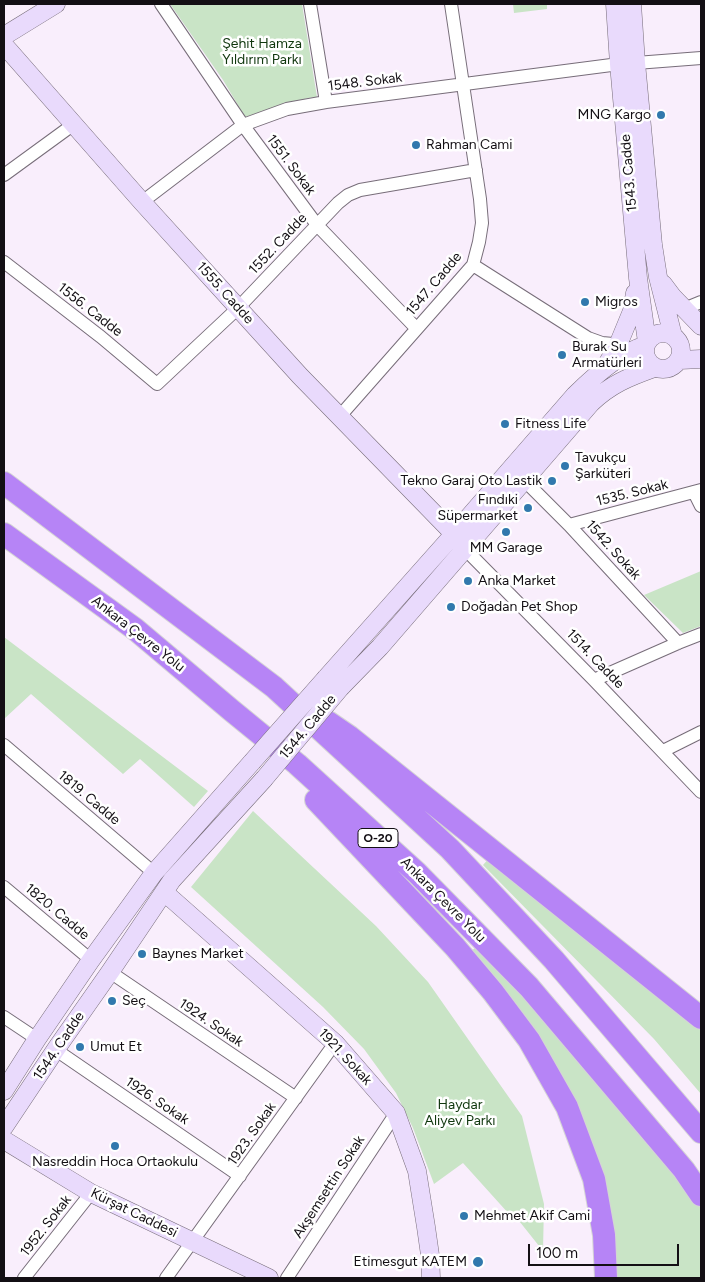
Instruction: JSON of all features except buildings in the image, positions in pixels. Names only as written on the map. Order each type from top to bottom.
[{"type":"highway","name":"O-20","points":[[4,483],[274,687],[450,849],[554,960],[701,1132]]},
{"type":"highway","name":"Ankara Çevre Yolu","points":[[4,534],[135,629],[297,764],[417,873],[522,980],[684,1170],[701,1195]]},
{"type":"highway","points":[[274,687],[350,737],[701,1018]]},
{"type":"highway","points":[[231,710],[455,947],[493,992],[529,1040],[567,1107],[594,1179],[604,1235],[606,1278]]},
{"type":"main road","points":[[4,36],[56,4]]},
{"type":"main road","name":"1543. Cadde","points":[[615,4],[627,63],[658,277],[674,336]]},
{"type":"main road","name":"1543. Cadde","points":[[632,4],[627,63],[638,278],[646,344]]},
{"type":"main road","name":"1555. Cadde","points":[[4,45],[142,202],[300,376],[454,534]]},
{"type":"main road","points":[[658,277],[672,296],[701,326]]},
{"type":"main road","points":[[604,370],[618,345],[632,311],[638,278]]},
{"type":"main road","points":[[674,336],[682,350],[680,360],[666,370],[654,368],[645,355],[646,344],[656,334],[668,333],[674,336],[701,336]]},
{"type":"main road","name":"1544. Cadde","points":[[4,1091],[91,960],[154,873],[454,534],[574,395],[633,349],[646,344]]},
{"type":"main road","points":[[680,360],[701,359]]},
{"type":"main road","name":"1544. Cadde","points":[[4,1127],[172,880],[264,778],[341,687],[380,646],[591,403],[614,384],[654,368]]},
{"type":"main road","name":"1921. Sokak","points":[[164,892],[335,1043],[396,1113],[417,1171],[430,1255],[431,1278]]},
{"type":"main road","name":"Kürşat Caddesi","points":[[4,1140],[91,1193],[269,1278]]},
{"type":"street","name":"1551. Sokak","points":[[161,4],[243,125],[317,225],[416,328]]},
{"type":"street","points":[[310,4],[326,102]]},
{"type":"street","name":"1547. Cadde","points":[[340,416],[473,265],[480,242],[482,223],[480,200],[451,4]]},
{"type":"street","name":"1548. Sokak","points":[[142,202],[243,125],[287,110],[326,102],[627,63],[701,58]]},
{"type":"street","points":[[4,175],[74,124]]},
{"type":"street","name":"1552. Cadde","points":[[157,384],[238,308],[348,195],[360,190],[476,170]]},
{"type":"street","name":"1556. Cadde","points":[[4,262],[101,337],[157,384]]},
{"type":"street","points":[[473,265],[588,338],[602,343],[618,345],[646,344]]},
{"type":"street","points":[[684,309],[701,302]]},
{"type":"street","name":"1542. Sokak","points":[[524,480],[569,525],[678,643]]},
{"type":"street","points":[[698,491],[701,506]]},
{"type":"street","name":"1535. Sokak","points":[[569,525],[698,491]]},
{"type":"street","name":"1514. Cadde","points":[[465,549],[701,792]]},
{"type":"street","points":[[594,680],[701,634]]},
{"type":"street","points":[[663,751],[701,732]]},
{"type":"street","name":"1819. Cadde","points":[[4,745],[154,873]]},
{"type":"street","name":"1820. Cadde","points":[[4,887],[91,960]]},
{"type":"street","name":"1924. Sokak","points":[[110,972],[296,1098]]},
{"type":"street","points":[[4,1018],[37,1039]]},
{"type":"street","name":"1923. Sokak","points":[[166,1278],[335,1043]]},
{"type":"street","name":"1926. Sokak","points":[[56,1050],[240,1176]]},
{"type":"street","name":"Akşemsettin Sokak","points":[[287,1278],[396,1113]]},
{"type":"street","name":"1952. Sokak","points":[[24,1278],[91,1193]]},
{"type":"green space","name":"Şehit Hamza Yıldırım Parkı","points":[[170,4],[302,4],[317,97],[245,117],[223,80]]},
{"type":"green space","points":[[513,4],[547,4],[547,9],[514,13]]},
{"type":"green space","points":[[701,571],[701,626],[683,633],[644,595]]},
{"type":"green space","points":[[4,637],[208,791],[194,807],[140,759],[123,774],[31,694],[4,719]]},
{"type":"green space","name":"Haydar Aliyev Parkı","points":[[253,811],[376,926],[428,982],[522,1116],[544,1204],[543,1251],[512,1212],[509,1214],[463,1163],[434,1184],[413,1128],[396,1093],[364,1049],[323,1007],[191,887]]},
{"type":"green space","points":[[491,856],[701,1023],[701,1094],[654,1039],[483,865]]},
{"type":"green space","points":[[477,946],[501,970],[701,1203],[701,1278],[610,1278],[595,1163],[468,954]]},
{"type":"place","name":"MNG Kargo","points":[[661,115]]},
{"type":"place","name":"Rahman Cami","points":[[416,145]]},
{"type":"place","name":"Migros","points":[[585,302]]},
{"type":"place","name":"Burak Su Armatürleri","points":[[562,355]]},
{"type":"place","name":"Fitness Life","points":[[505,424]]},
{"type":"place","name":"Tavukçu Şarküteri","points":[[565,466]]},
{"type":"place","name":"Tekno Garaj Oto Lastik","points":[[552,481]]},
{"type":"place","name":"Fındıki Süpermarket","points":[[528,508]]},
{"type":"place","name":"MM Garage","points":[[506,532]]},
{"type":"place","name":"Anka Market","points":[[468,581]]},
{"type":"place","name":"Doğadan Pet Shop","points":[[451,607]]},
{"type":"place","name":"Baynes Market","points":[[142,954]]},
{"type":"place","name":"Seç","points":[[112,1001]]},
{"type":"place","name":"Umut Et","points":[[80,1047]]},
{"type":"place","name":"Nasreddin Hoca Ortaokulu","points":[[115,1146]]},
{"type":"place","name":"Mehmet Akif Cami","points":[[464,1216]]},
{"type":"place","name":"Etimesgut KATEM","points":[[478,1262]]}]
